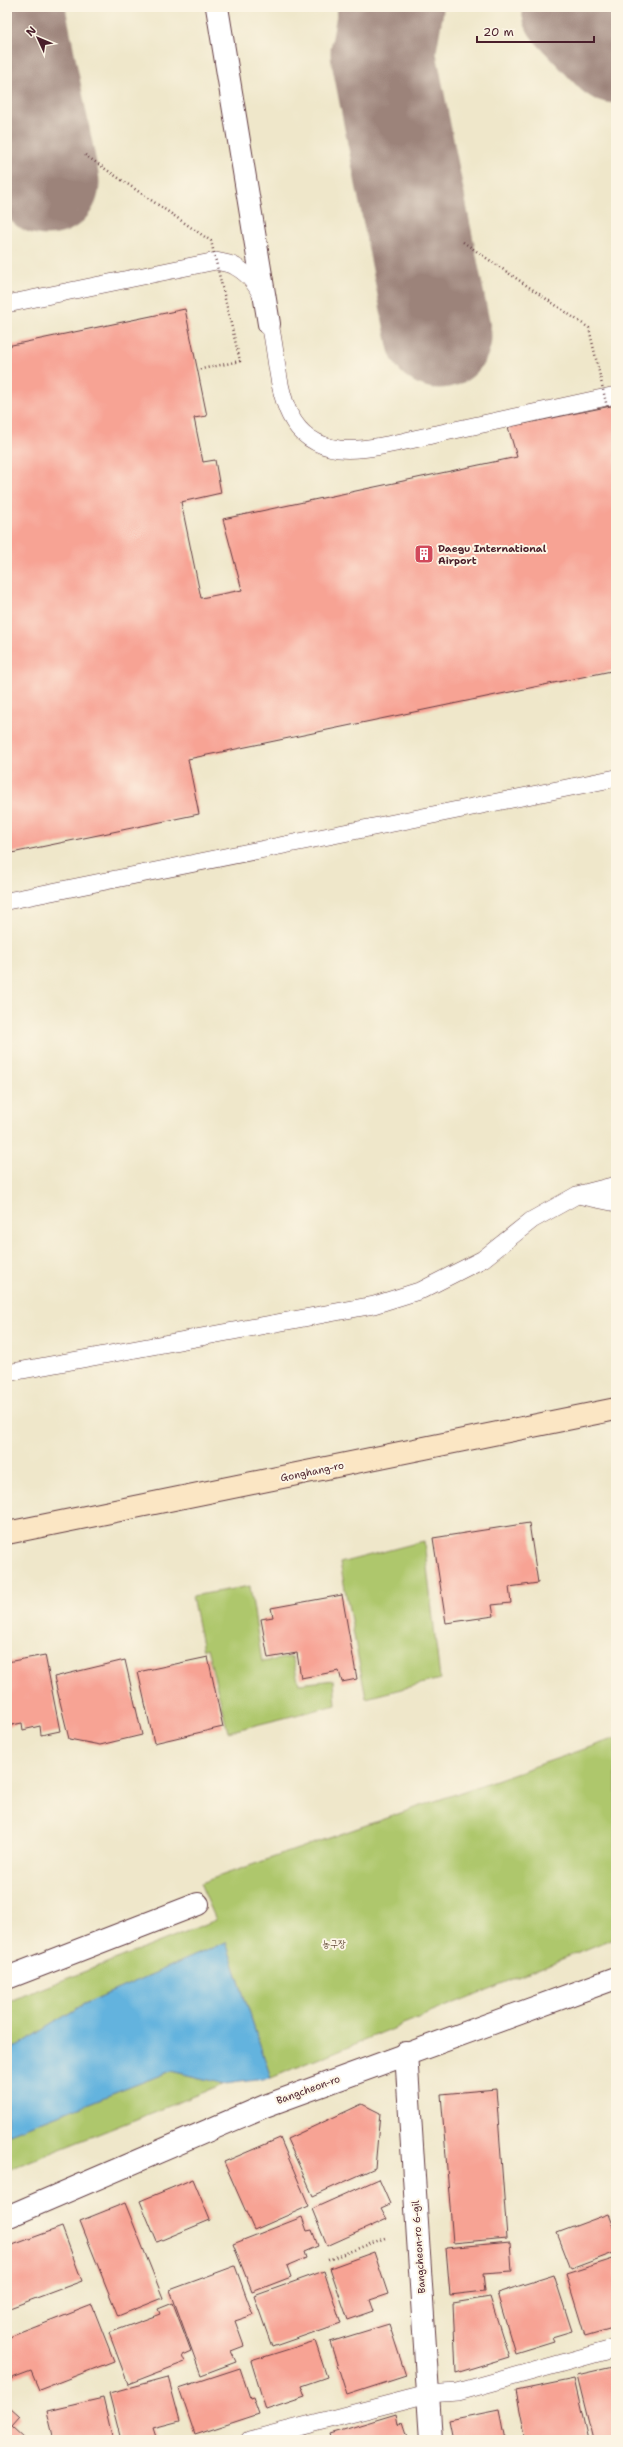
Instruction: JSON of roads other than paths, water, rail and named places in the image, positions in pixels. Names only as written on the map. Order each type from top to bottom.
[{"type":"main road","name":"Gonghang-ro","points":[[7,1534],[615,1407]]},
{"type":"street","points":[[217,7],[269,324]]},
{"type":"street","points":[[7,1978],[198,1904]]},
{"type":"street","name":"Bangcheon-ro","points":[[7,2217],[265,2106],[406,2053],[616,1978]]},
{"type":"street","name":"Bangcheon-ro 6-gil","points":[[406,2053],[431,2440]]},
{"type":"lane","points":[[7,304],[216,261],[236,267],[254,283],[268,311],[269,324],[286,409],[299,428],[312,440],[340,449],[384,446],[612,401]]},
{"type":"lane","points":[[7,901],[616,778]]},
{"type":"lane","points":[[7,1373],[380,1303],[422,1290],[483,1259],[532,1220],[578,1195],[616,1185]]},
{"type":"lane","points":[[578,1195],[616,1203]]},
{"type":"lane","points":[[249,2440],[428,2394],[458,2392],[616,2348]]},
{"type":"water","points":[[226,1942],[271,2078],[225,2084],[171,2071],[7,2135],[7,2052],[84,2004]]},
{"type":"place","name":"Daegu International Airport","points":[[424,554]]},
{"type":"park label","name":"농구장","points":[[334,1943]]}]
